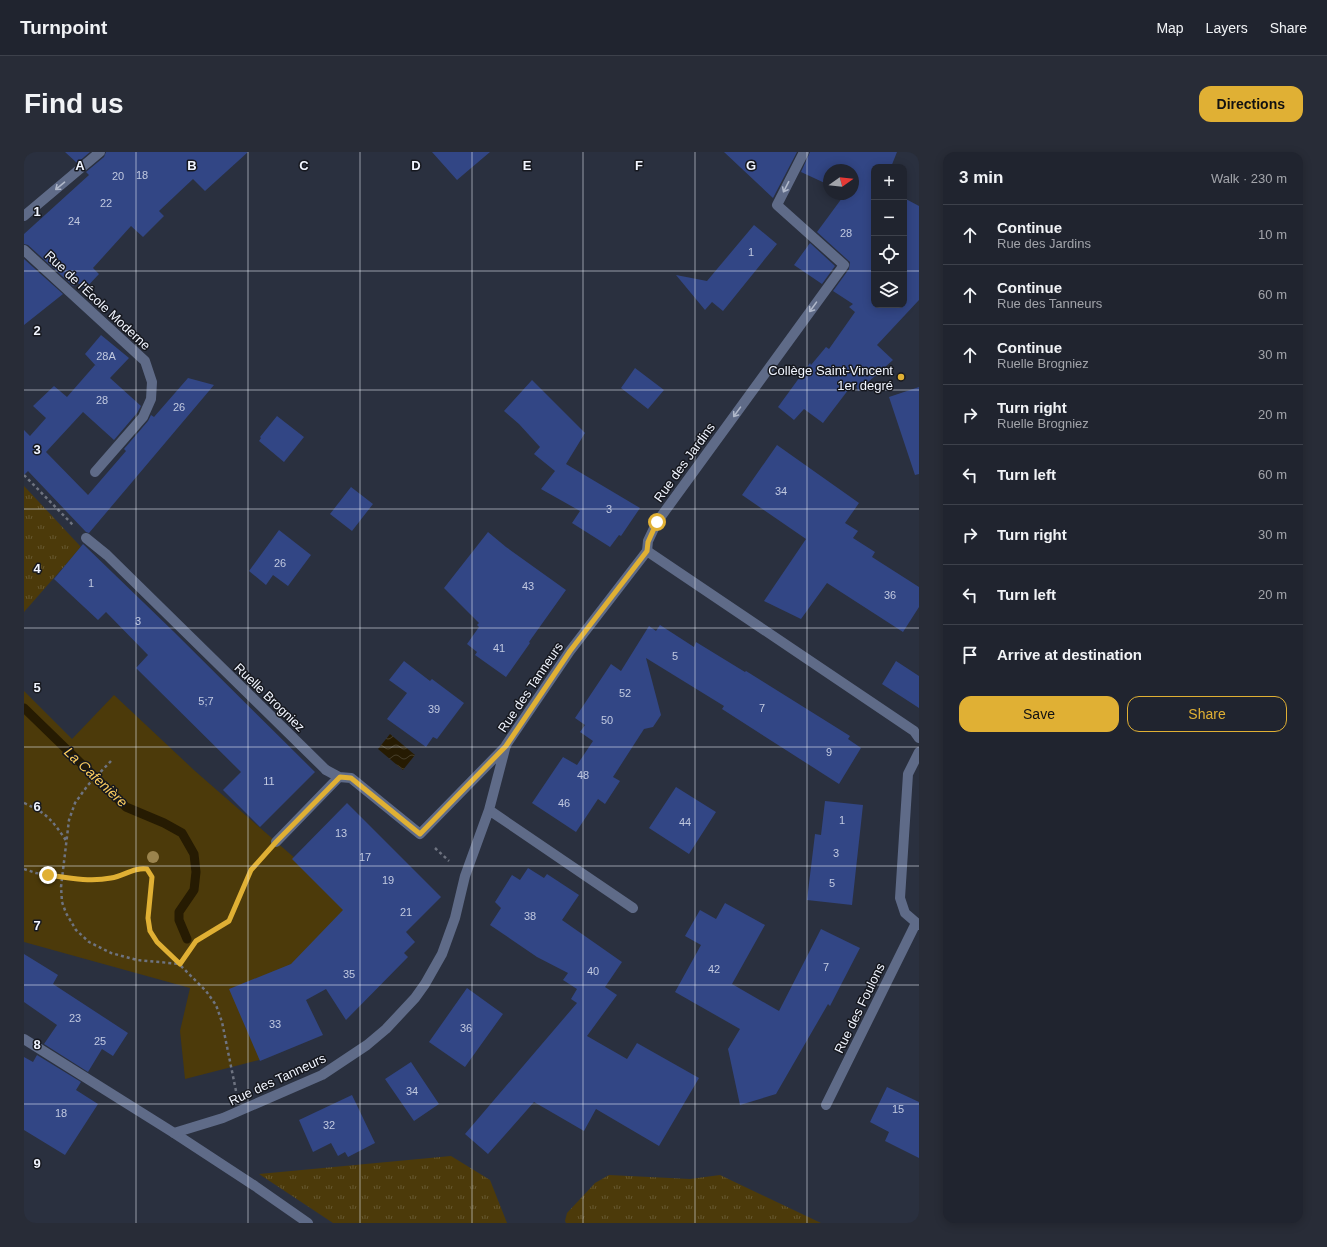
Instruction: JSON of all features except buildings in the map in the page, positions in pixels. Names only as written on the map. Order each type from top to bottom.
[{"type":"street","points":[[24,216],[100,152]]},
{"type":"street","name":"Rue des Jardins","points":[[647,551],[648,542],[657,522],[844,265],[777,205],[804,152]]},
{"type":"street","name":"Rue de l'École Moderne","points":[[24,250],[145,361],[152,382],[151,399],[143,417],[95,472]]},
{"type":"street","name":"Ruelle Brogniez","points":[[86,538],[106,555],[326,770],[340,777],[351,778],[420,834],[506,746]]},
{"type":"street","points":[[647,551],[914,731],[919,738]]},
{"type":"street","name":"Rue des Tanneurs","points":[[174,1133],[224,1118],[322,1075],[386,1029],[415,998],[425,984],[442,954],[454,918],[465,876],[489,810],[506,746],[570,651],[647,551]]},
{"type":"street","name":"Rue des Foulons","points":[[826,1105],[917,924],[905,912],[900,898],[908,774],[919,752]]},
{"type":"street","points":[[276,842],[340,777]]},
{"type":"street","points":[[489,810],[632,908]]},
{"type":"street","points":[[24,1039],[174,1133],[308,1223]]},
{"type":"path","points":[[24,475],[86,538]]},
{"type":"path","points":[[111,761],[88,785],[75,803],[69,820],[61,888],[62,902],[66,913],[76,930],[89,942],[111,953],[137,960],[180,964]]},
{"type":"path","points":[[24,803],[48,816],[67,842]]},
{"type":"path","points":[[180,964],[196,941],[229,921],[251,870],[276,842]]},
{"type":"path","points":[[433,845],[449,861]]},
{"type":"path","points":[[24,869],[48,875],[86,880],[111,878],[141,868],[147,869],[152,877],[148,918],[150,931],[157,942],[206,991],[216,1005],[222,1022],[240,1111]]},
{"type":"green space","points":[[24,486],[81,547],[24,612]]},
{"type":"green space","points":[[24,691],[72,739],[114,695],[195,771],[297,860],[351,911],[263,1059],[185,1079],[180,1031],[190,988],[24,942]]},
{"type":"green space","points":[[451,1156],[490,1180],[507,1223],[333,1223],[259,1174]]},
{"type":"green space","points":[[609,1175],[690,1179],[720,1175],[821,1223],[566,1223],[567,1213],[595,1183]]},
{"type":"water","points":[[390,734],[415,755],[403,770],[378,749]]},
{"type":"waterway","name":"La Cafenière","points":[[24,708],[126,807],[164,823],[182,833],[194,854],[196,872],[194,890],[179,912],[179,920],[187,939]]},
{"type":"place","name":"Collège Saint-Vincent 1er degré","points":[[901,377]]},
{"type":"route","points":[[48,875],[86,880],[111,878],[141,868],[147,869],[152,877],[148,918],[150,931],[157,942],[180,964],[196,941],[229,921],[251,870],[276,842],[340,777],[351,778],[420,834],[506,746],[570,651],[647,551],[648,542],[657,522]]}]
